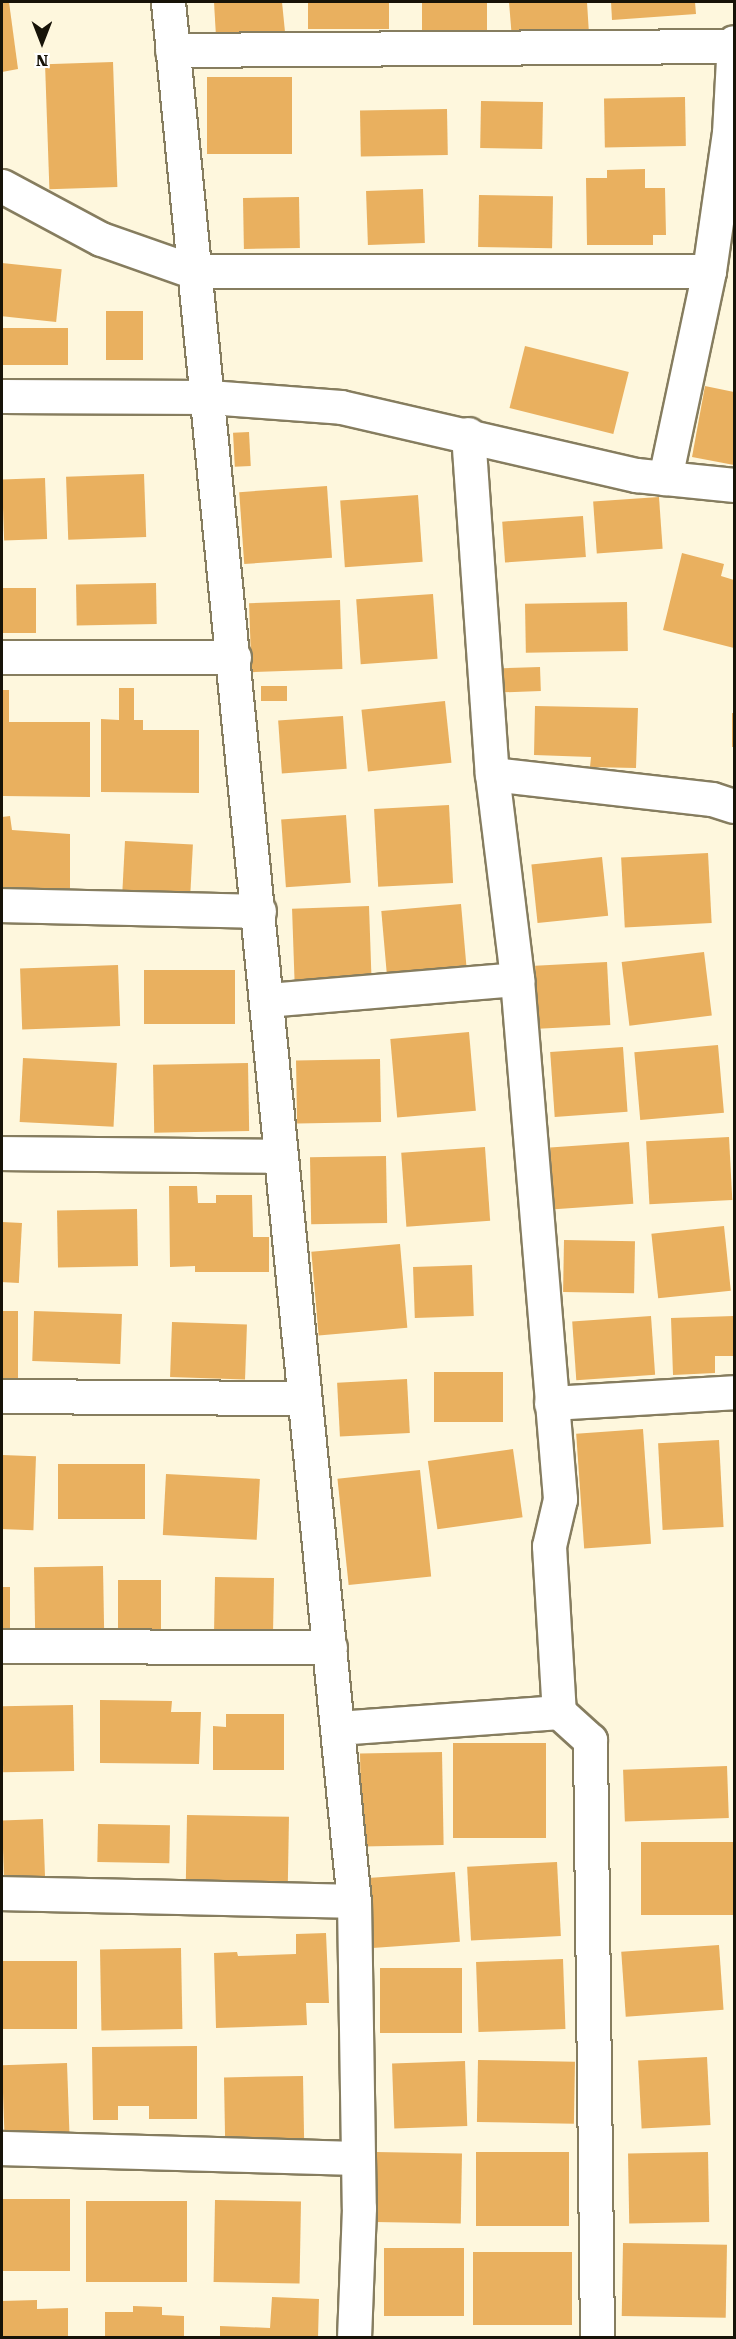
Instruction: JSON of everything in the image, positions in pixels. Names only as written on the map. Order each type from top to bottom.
[{"type":"street","points":[[168,2],[192,272],[209,397],[259,911],[302,1398],[330,1647],[354,1901],[358,2158],[354,2337]]},
{"type":"street","points":[[665,478],[710,272],[729,133],[735,42]]},
{"type":"street","points":[[172,50],[734,46]]},
{"type":"street","points":[[2,186],[101,238],[192,272],[710,272]]},
{"type":"street","points":[[2,396],[209,397],[341,407],[468,434],[636,475],[735,485]]},
{"type":"street","points":[[468,434],[492,774],[517,979],[560,1499],[549,1546],[559,1712],[590,1740],[597,2337]]},
{"type":"street","points":[[2,657],[234,657]]},
{"type":"street","points":[[492,774],[712,799],[735,806]]},
{"type":"street","points":[[2,905],[259,911]]},
{"type":"street","points":[[267,1000],[517,979]]},
{"type":"street","points":[[2,1153],[279,1156]]},
{"type":"street","points":[[551,1402],[735,1392]]},
{"type":"street","points":[[2,1396],[302,1398]]},
{"type":"street","points":[[2,1646],[330,1647]]},
{"type":"street","points":[[337,1728],[559,1712]]},
{"type":"street","points":[[2,1893],[354,1901]]},
{"type":"street","points":[[2,2148],[358,2158]]},
{"type":"building","points":[[2,2],[9,2],[18,69],[2,72]]},
{"type":"building","points":[[214,2],[282,2],[285,32],[216,37]]},
{"type":"building","points":[[308,2],[389,2],[389,29],[308,29]]},
{"type":"building","points":[[422,2],[487,2],[487,39],[422,39]]},
{"type":"building","points":[[509,2],[587,2],[589,34],[512,39]]},
{"type":"building","points":[[611,2],[695,2],[696,14],[612,20]]},
{"type":"building","points":[[113,62],[117,187],[49,189],[45,64]]},
{"type":"building","points":[[207,77],[292,77],[292,154],[207,154]]},
{"type":"building","points":[[685,97],[686,146],[605,147],[604,98]]},
{"type":"building","points":[[481,101],[543,102],[542,149],[480,148]]},
{"type":"building","points":[[447,109],[448,155],[361,157],[360,111]]},
{"type":"building","points":[[645,169],[645,188],[665,188],[666,235],[653,235],[653,245],[587,245],[586,178],[607,178],[607,170]]},
{"type":"building","points":[[423,189],[425,243],[368,245],[366,191]]},
{"type":"building","points":[[479,195],[553,196],[552,248],[478,247]]},
{"type":"building","points":[[299,197],[300,248],[244,249],[243,198]]},
{"type":"building","points":[[2,263],[62,269],[56,322],[2,316]]},
{"type":"building","points":[[106,311],[143,311],[143,360],[106,360]]},
{"type":"building","points":[[2,328],[68,328],[68,365],[2,365]]},
{"type":"building","points":[[525,346],[629,372],[613,434],[510,408]]},
{"type":"building","points":[[705,386],[734,392],[734,465],[692,457]]},
{"type":"building","points":[[249,432],[251,466],[235,467],[233,433]]},
{"type":"building","points":[[144,474],[146,537],[68,540],[66,477]]},
{"type":"building","points":[[45,478],[47,539],[4,540],[2,480]]},
{"type":"building","points":[[327,486],[332,558],[244,564],[239,492]]},
{"type":"building","points":[[418,495],[423,562],[345,567],[340,500]]},
{"type":"building","points":[[659,497],[663,549],[597,553],[593,502]]},
{"type":"building","points":[[583,516],[586,557],[505,563],[502,522]]},
{"type":"building","points":[[682,553],[724,564],[721,576],[734,580],[734,648],[663,630]]},
{"type":"building","points":[[156,583],[157,624],[77,625],[76,584]]},
{"type":"building","points":[[2,588],[36,588],[36,633],[2,633]]},
{"type":"building","points":[[433,594],[438,659],[361,664],[356,599]]},
{"type":"building","points":[[340,600],[342,669],[251,672],[249,603]]},
{"type":"building","points":[[627,602],[628,651],[526,653],[525,604]]},
{"type":"building","points":[[540,667],[541,691],[497,693],[496,669]]},
{"type":"building","points":[[261,686],[287,686],[287,701],[261,701]]},
{"type":"building","points":[[119,688],[134,688],[134,720],[143,720],[143,730],[199,730],[199,793],[101,792],[101,719],[119,720]]},
{"type":"building","points":[[2,690],[9,690],[9,722],[90,722],[90,797],[2,796]]},
{"type":"building","points":[[445,701],[451,763],[368,771],[361,710]]},
{"type":"building","points":[[535,706],[638,708],[636,768],[590,767],[591,757],[534,755]]},
{"type":"building","points":[[732,713],[734,713],[734,747],[732,747]]},
{"type":"building","points":[[343,716],[347,769],[282,773],[278,721]]},
{"type":"building","points":[[449,805],[453,883],[378,887],[374,809]]},
{"type":"building","points":[[346,815],[351,883],[286,887],[281,820]]},
{"type":"building","points":[[10,816],[12,830],[70,834],[70,893],[2,892],[2,817]]},
{"type":"building","points":[[125,841],[193,845],[190,897],[122,894]]},
{"type":"building","points":[[708,853],[712,923],[625,927],[621,858]]},
{"type":"building","points":[[602,857],[608,916],[538,923],[531,864]]},
{"type":"building","points":[[461,904],[466,966],[387,973],[381,911]]},
{"type":"building","points":[[369,906],[371,977],[295,980],[292,909]]},
{"type":"building","points":[[704,952],[712,1016],[629,1026],[622,962]]},
{"type":"building","points":[[607,962],[610,1025],[538,1029],[535,966]]},
{"type":"building","points":[[118,965],[120,1026],[22,1029],[20,968]]},
{"type":"building","points":[[144,970],[235,970],[235,1024],[144,1024]]},
{"type":"building","points":[[469,1032],[476,1111],[397,1118],[390,1039]]},
{"type":"building","points":[[718,1045],[724,1113],[640,1120],[634,1052]]},
{"type":"building","points":[[623,1047],[628,1112],[555,1117],[550,1052]]},
{"type":"building","points":[[23,1058],[117,1063],[114,1127],[20,1122]]},
{"type":"building","points":[[380,1059],[381,1122],[297,1123],[296,1060]]},
{"type":"building","points":[[248,1063],[249,1131],[154,1133],[153,1065]]},
{"type":"building","points":[[729,1137],[732,1200],[649,1204],[646,1141]]},
{"type":"building","points":[[629,1142],[633,1204],[555,1209],[550,1148]]},
{"type":"building","points":[[485,1147],[490,1221],[406,1227],[401,1153]]},
{"type":"building","points":[[386,1156],[387,1223],[311,1224],[310,1157]]},
{"type":"building","points":[[169,1186],[197,1186],[198,1203],[216,1203],[216,1195],[252,1195],[253,1237],[269,1237],[269,1272],[195,1272],[195,1266],[170,1267]]},
{"type":"building","points":[[137,1209],[138,1266],[58,1267],[57,1210]]},
{"type":"building","points":[[2,1222],[22,1223],[19,1283],[2,1282]]},
{"type":"building","points":[[724,1226],[731,1291],[658,1298],[651,1234]]},
{"type":"building","points":[[564,1240],[635,1241],[634,1293],[563,1292]]},
{"type":"building","points":[[400,1244],[407,1328],[319,1335],[311,1252]]},
{"type":"building","points":[[472,1265],[474,1316],[415,1318],[413,1267]]},
{"type":"building","points":[[2,1311],[18,1311],[18,1387],[2,1387]]},
{"type":"building","points":[[34,1311],[122,1314],[120,1364],[32,1361]]},
{"type":"building","points":[[651,1316],[655,1375],[576,1380],[572,1322]]},
{"type":"building","points":[[734,1316],[734,1356],[715,1356],[715,1373],[673,1375],[671,1318]]},
{"type":"building","points":[[172,1322],[247,1325],[245,1380],[170,1377]]},
{"type":"building","points":[[434,1372],[503,1372],[503,1422],[434,1422]]},
{"type":"building","points":[[407,1379],[410,1433],[340,1437],[337,1383]]},
{"type":"building","points":[[643,1429],[651,1544],[584,1548],[576,1434]]},
{"type":"building","points":[[719,1440],[724,1527],[663,1530],[658,1443]]},
{"type":"building","points":[[513,1449],[523,1517],[437,1529],[428,1461]]},
{"type":"building","points":[[2,1455],[36,1456],[33,1530],[2,1529]]},
{"type":"building","points":[[58,1464],[145,1464],[145,1519],[58,1519]]},
{"type":"building","points":[[420,1470],[431,1576],[349,1585],[337,1479]]},
{"type":"building","points":[[166,1474],[260,1479],[257,1540],[163,1535]]},
{"type":"building","points":[[103,1566],[104,1631],[35,1632],[34,1567]]},
{"type":"building","points":[[215,1577],[274,1578],[273,1642],[214,1641]]},
{"type":"building","points":[[118,1580],[161,1580],[161,1637],[118,1637]]},
{"type":"building","points":[[2,1587],[10,1587],[10,1629],[2,1629]]},
{"type":"building","points":[[100,1700],[172,1701],[171,1712],[201,1712],[199,1764],[100,1763]]},
{"type":"building","points":[[73,1705],[74,1771],[3,1772],[2,1706]]},
{"type":"building","points":[[226,1714],[284,1714],[284,1770],[213,1770],[213,1726],[226,1727]]},
{"type":"building","points":[[453,1743],[546,1743],[546,1838],[453,1838]]},
{"type":"building","points":[[442,1752],[444,1845],[362,1846],[360,1753]]},
{"type":"building","points":[[727,1766],[729,1818],[625,1822],[623,1770]]},
{"type":"building","points":[[187,1815],[289,1817],[288,1891],[186,1889]]},
{"type":"building","points":[[43,1819],[45,1877],[4,1878],[2,1820]]},
{"type":"building","points":[[98,1824],[170,1825],[169,1863],[97,1862]]},
{"type":"building","points":[[641,1842],[734,1842],[734,1915],[641,1915]]},
{"type":"building","points":[[557,1862],[561,1936],[471,1941],[467,1867]]},
{"type":"building","points":[[455,1872],[460,1942],[369,1948],[364,1878]]},
{"type":"building","points":[[326,1933],[329,2003],[306,2003],[307,2025],[216,2028],[214,1953],[237,1952],[238,1956],[296,1954],[296,1934]]},
{"type":"building","points":[[719,1945],[724,2010],[626,2017],[621,1952]]},
{"type":"building","points":[[181,1948],[182,2029],[101,2030],[100,1949]]},
{"type":"building","points":[[563,1959],[565,2029],[478,2032],[476,1962]]},
{"type":"building","points":[[2,1961],[77,1961],[77,2029],[2,2029]]},
{"type":"building","points":[[380,1968],[462,1968],[462,2033],[380,2033]]},
{"type":"building","points":[[197,2046],[197,2119],[149,2119],[149,2106],[118,2106],[118,2120],[93,2120],[92,2047]]},
{"type":"building","points":[[707,2057],[711,2125],[642,2129],[638,2061]]},
{"type":"building","points":[[478,2060],[575,2062],[574,2124],[477,2122]]},
{"type":"building","points":[[465,2061],[467,2126],[394,2129],[392,2064]]},
{"type":"building","points":[[67,2063],[70,2145],[5,2147],[2,2065]]},
{"type":"building","points":[[303,2076],[304,2143],[225,2144],[224,2077]]},
{"type":"building","points":[[376,2152],[462,2154],[461,2223],[375,2222]]},
{"type":"building","points":[[476,2152],[569,2152],[569,2226],[476,2226]]},
{"type":"building","points":[[708,2152],[709,2222],[629,2223],[628,2153]]},
{"type":"building","points":[[2,2199],[70,2199],[70,2271],[2,2271]]},
{"type":"building","points":[[215,2200],[301,2202],[300,2283],[214,2282]]},
{"type":"building","points":[[86,2201],[187,2201],[187,2282],[86,2282]]},
{"type":"building","points":[[623,2243],[727,2245],[726,2318],[622,2316]]},
{"type":"building","points":[[384,2248],[464,2248],[464,2316],[384,2316]]},
{"type":"building","points":[[473,2252],[572,2252],[572,2325],[473,2325]]},
{"type":"building","points":[[272,2297],[319,2299],[318,2338],[220,2338],[220,2326],[270,2328]]},
{"type":"building","points":[[37,2300],[37,2309],[68,2308],[68,2338],[2,2338],[2,2301]]},
{"type":"building","points":[[133,2306],[162,2307],[162,2315],[184,2316],[184,2338],[105,2338],[105,2312],[133,2312]]}]
